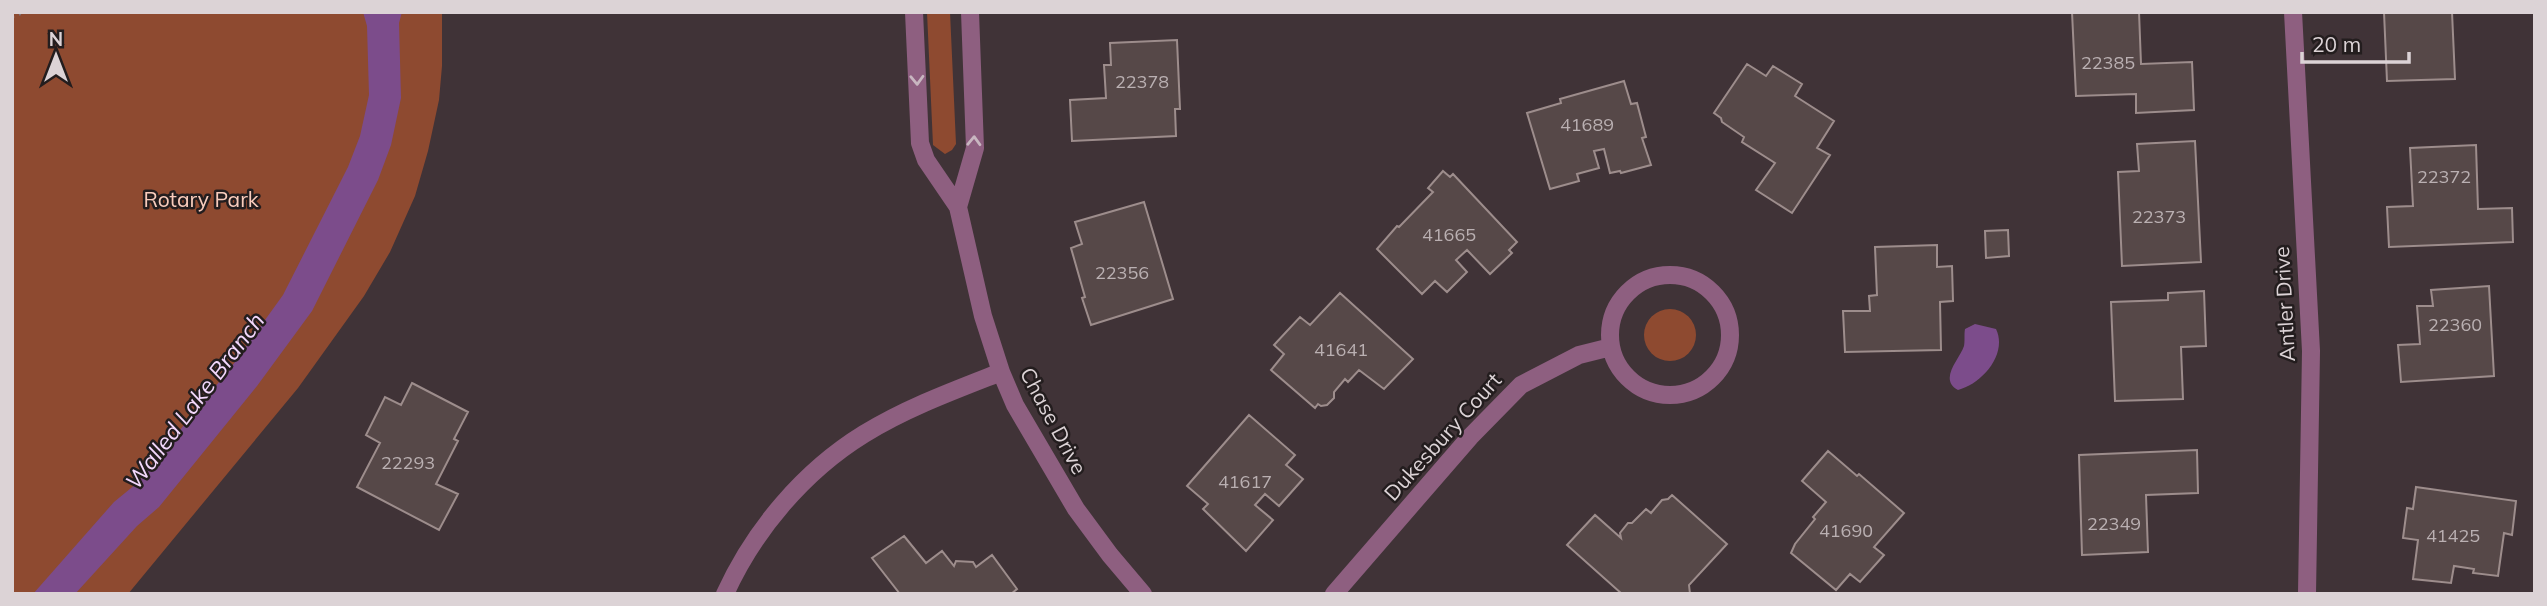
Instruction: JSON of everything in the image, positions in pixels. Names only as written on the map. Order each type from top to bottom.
[{"type":"street","name":"Chase Drive","points":[[914,12],[920,143],[926,160],[958,207],[983,316],[1001,372],[1015,405],[1076,509],[1143,594]]},
{"type":"street","name":"Chase Drive","points":[[958,207],[975,148],[970,12]]},
{"type":"street","name":"Antler Drive","points":[[2292,12],[2311,351],[2307,594]]},
{"type":"street","points":[[1664,275],[1684,276],[1702,284],[1717,297],[1727,314],[1731,332],[1729,350],[1722,366],[1711,380],[1696,390],[1679,395],[1652,392],[1629,379],[1618,366],[1611,346],[1610,327],[1616,308],[1628,292],[1645,281],[1664,275]]},
{"type":"street","name":"Dukesbury Court","points":[[1334,594],[1470,437],[1521,385],[1579,355],[1611,346]]},
{"type":"street","points":[[725,594],[761,533],[789,496],[824,463],[864,434],[910,410],[1001,372]]},
{"type":"path","points":[[12,16],[23,12]]},
{"type":"green space","name":"Rotary Park","points":[[12,12],[442,12],[439,100],[428,151],[415,196],[390,252],[364,296],[298,388],[128,594],[12,594]]},
{"type":"green space","points":[[927,12],[950,12],[956,144],[945,154],[933,145]]},
{"type":"green space","points":[[1670,309],[1680,311],[1688,317],[1694,325],[1694,345],[1688,353],[1680,359],[1670,361],[1660,359],[1652,353],[1646,345],[1644,335],[1646,325],[1652,317],[1660,311]]},
{"type":"shaded area","points":[[363,12],[402,12],[399,23],[401,98],[391,145],[378,180],[312,311],[257,386],[159,507],[137,526],[75,594],[33,594],[114,502],[136,484],[232,366],[283,295],[348,167],[360,136],[369,95],[367,26]]},
{"type":"shaded area","points":[[1975,324],[1996,329],[1999,339],[1996,358],[1984,375],[1958,390],[1952,385],[1950,375],[1964,346],[1965,329]]},
{"type":"building","points":[[2072,12],[2139,12],[2141,64],[2192,62],[2194,110],[2136,113],[2136,94],[2076,96]]},
{"type":"building","points":[[2384,12],[2452,12],[2455,79],[2387,81]]},
{"type":"building","points":[[1177,40],[1180,109],[1175,109],[1176,136],[1072,141],[1070,100],[1106,98],[1104,65],[1111,65],[1110,43]]},
{"type":"building","points":[[1747,64],[1766,76],[1773,66],[1802,84],[1795,96],[1834,121],[1817,148],[1830,155],[1792,213],[1756,190],[1775,163],[1742,142],[1744,137],[1714,113]]},
{"type":"building","points":[[1624,81],[1631,104],[1637,103],[1646,137],[1642,138],[1651,165],[1621,173],[1610,173],[1604,149],[1594,151],[1599,168],[1577,174],[1579,181],[1550,189],[1527,113],[1561,103],[1560,99]]},
{"type":"building","points":[[2195,141],[2201,262],[2122,266],[2118,172],[2139,171],[2137,144]]},
{"type":"building","points":[[2476,145],[2478,209],[2512,208],[2513,242],[2389,247],[2387,207],[2413,206],[2410,148]]},
{"type":"building","points":[[1443,171],[1450,177],[1453,174],[1517,242],[1509,250],[1512,253],[1490,274],[1467,250],[1456,260],[1467,272],[1447,292],[1435,281],[1422,294],[1377,249],[1433,192],[1428,188]]},
{"type":"building","points":[[1144,202],[1173,299],[1091,325],[1071,248],[1082,244],[1075,222]]},
{"type":"building","points":[[2008,230],[2009,256],[1986,258],[1985,231]]},
{"type":"building","points":[[1937,245],[1937,267],[1952,266],[1953,301],[1940,302],[1941,350],[1845,352],[1843,311],[1870,311],[1869,296],[1877,295],[1875,247]]},
{"type":"building","points":[[2489,286],[2494,376],[2401,382],[2398,345],[2420,344],[2417,306],[2433,306],[2431,290]]},
{"type":"building","points":[[2204,291],[2206,346],[2181,347],[2183,399],[2115,401],[2111,302],[2168,300],[2168,293]]},
{"type":"building","points":[[1340,293],[1413,359],[1384,389],[1359,370],[1348,382],[1345,379],[1327,405],[1318,404],[1315,408],[1271,370],[1284,354],[1274,345],[1300,317],[1310,325]]},
{"type":"building","points":[[412,383],[468,412],[454,439],[458,441],[436,484],[458,494],[439,530],[357,487],[380,443],[366,435],[385,397],[401,405]]},
{"type":"building","points":[[1249,415],[1295,455],[1286,465],[1303,479],[1279,506],[1265,494],[1255,505],[1273,520],[1246,551],[1203,509],[1208,504],[1187,486]]},
{"type":"building","points":[[2197,450],[2198,493],[2146,495],[2148,552],[2082,555],[2079,455]]},
{"type":"building","points":[[1828,451],[1904,513],[1874,547],[1884,555],[1860,582],[1850,574],[1836,590],[1791,553],[1815,519],[1813,517],[1826,502],[1802,481]]},
{"type":"building","points":[[2416,487],[2516,501],[2512,535],[2504,533],[2498,576],[2473,573],[2474,569],[2454,566],[2451,583],[2413,579],[2418,540],[2403,538],[2407,508],[2413,509]]},
{"type":"building","points":[[1672,495],[1727,544],[1689,585],[1690,594],[1622,594],[1567,545],[1595,515],[1621,538],[1620,533],[1628,523],[1632,523],[1646,509],[1651,513],[1662,500]]},
{"type":"building","points":[[904,536],[926,563],[942,551],[954,566],[956,561],[973,562],[976,567],[992,555],[1017,589],[1011,594],[900,594],[872,558]]},
{"type":"water label","name":"Walled Lake Branch","points":[[195,401]]}]
